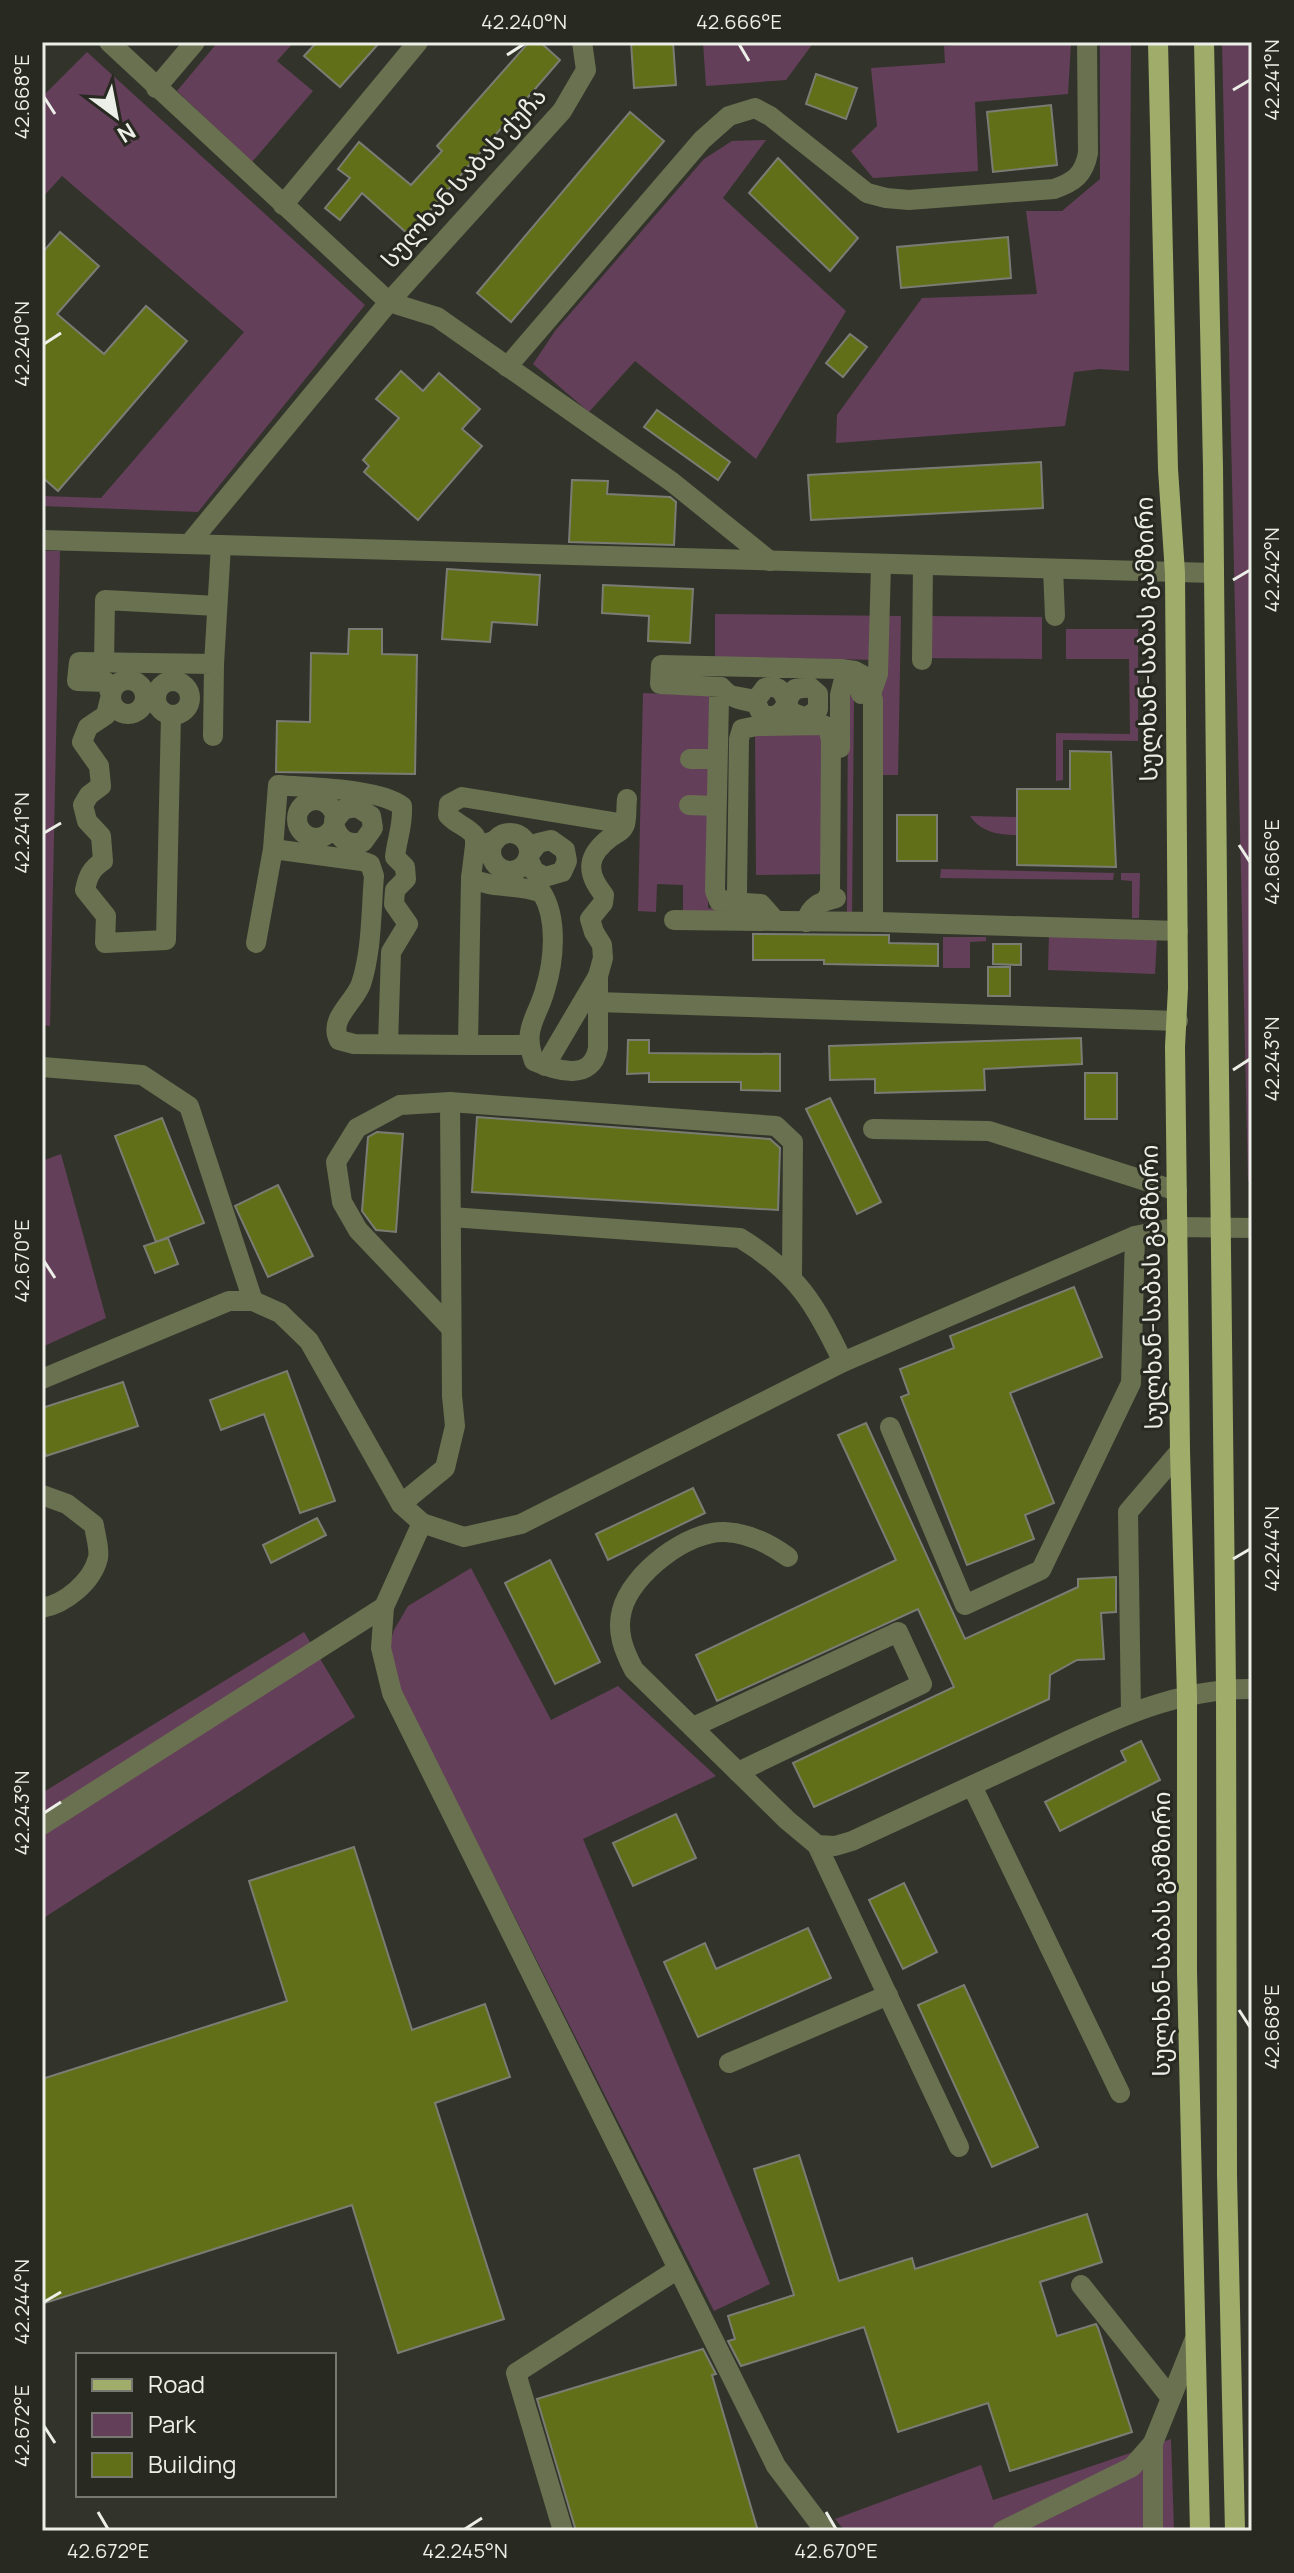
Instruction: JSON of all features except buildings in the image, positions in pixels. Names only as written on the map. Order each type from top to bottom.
[{"type":"main road","name":"სულხან-საბას გამზირი","points":[[1158,42],[1168,469],[1175,573],[1178,931],[1175,1047],[1180,1451],[1187,1696],[1187,1971],[1200,2531]]},
{"type":"main road","points":[[1204,42],[1226,1688],[1227,2175],[1235,2531]]},
{"type":"street","name":"სულხან საბას ქუჩა","points":[[109,42],[389,302]]},
{"type":"street","points":[[156,88],[195,42]]},
{"type":"street","points":[[283,205],[418,42]]},
{"type":"street","name":"სულხან საბას ქუჩა","points":[[189,544],[389,302],[562,111],[586,70],[582,42]]},
{"type":"street","points":[[507,367],[702,140],[729,116],[755,108],[867,193],[886,198],[909,200],[1054,189],[1068,184],[1079,177],[1086,166],[1088,153],[1087,42]]},
{"type":"street","points":[[389,302],[437,317],[672,482],[770,561]]},
{"type":"street","points":[[42,540],[1213,573]]},
{"type":"street","points":[[213,736],[221,545]]},
{"type":"street","points":[[867,922],[872,691],[878,674],[881,564]]},
{"type":"street","points":[[922,660],[923,565]]},
{"type":"street","points":[[1053,569],[1055,616]]},
{"type":"street","points":[[104,663],[105,600],[217,606]]},
{"type":"street","points":[[171,715],[166,940],[105,943],[106,916],[85,890],[94,867],[103,861],[101,836],[87,821],[83,805],[89,795],[101,786],[99,766],[82,742],[88,727],[106,715],[111,695],[106,682],[77,681],[79,662],[214,664]]},
{"type":"street","points":[[787,703],[784,693],[775,687],[765,688],[756,700],[726,695],[717,686],[660,684],[661,665],[841,669],[866,677],[872,691]]},
{"type":"street","points":[[806,922],[811,909],[825,901],[830,893],[831,740],[828,727],[831,726],[843,683],[854,681],[861,694],[867,819]]},
{"type":"street","points":[[726,695],[717,704],[715,891],[719,901],[761,904],[776,921]]},
{"type":"street","points":[[729,902],[734,900],[737,892],[740,732],[746,728],[831,726]]},
{"type":"street","points":[[690,759],[716,759]]},
{"type":"street","points":[[256,943],[273,849],[278,785],[391,798],[402,806],[402,833],[395,857],[405,867],[406,879],[395,890],[394,904],[408,924],[391,952],[388,1044]]},
{"type":"street","points":[[468,1045],[471,878],[475,836],[448,815],[449,804],[462,797],[625,824]]},
{"type":"street","points":[[471,878],[485,885],[531,888],[542,893],[548,902],[552,914],[550,969],[545,993],[531,1021],[528,1045],[534,1061],[545,1066],[567,1072],[589,1066],[596,1059],[598,976],[603,958],[602,945],[590,919],[603,903],[604,895],[594,883],[590,866],[595,853],[625,824],[627,799]]},
{"type":"street","points":[[318,800],[332,810],[334,823],[324,835],[312,837],[301,831],[297,819],[301,807],[318,800]]},
{"type":"street","points":[[689,805],[716,806]]},
{"type":"street","points":[[275,817],[297,819]]},
{"type":"street","points":[[475,846],[495,841],[506,834],[518,835],[527,843],[528,857],[519,869],[501,869],[492,859],[495,841]]},
{"type":"street","points":[[370,864],[396,845]]},
{"type":"street","points":[[273,849],[304,851],[370,864]]},
{"type":"street","points":[[370,864],[374,876],[366,965],[360,988],[339,1016],[336,1034],[339,1040],[354,1044],[528,1045]]},
{"type":"street","points":[[674,920],[1178,931]]},
{"type":"street","points":[[545,1066],[598,976]]},
{"type":"street","points":[[597,1002],[1178,1021]]},
{"type":"street","points":[[42,1067],[142,1075],[189,1106],[253,1301]]},
{"type":"street","points":[[401,1504],[445,1468],[455,1426],[452,1396],[450,1102]]},
{"type":"street","points":[[451,1328],[358,1230],[342,1202],[336,1162],[357,1128],[400,1105],[450,1102],[776,1126],[793,1142],[792,1276]]},
{"type":"street","points":[[873,1129],[989,1131],[1177,1191]]},
{"type":"street","points":[[451,1217],[740,1238],[770,1256],[792,1276],[825,1323],[843,1362]]},
{"type":"street","points":[[42,1379],[229,1301],[253,1301],[280,1313],[309,1341],[401,1504],[422,1523],[464,1537],[521,1524],[843,1362],[1135,1236],[1178,1227],[1252,1228]]},
{"type":"street","points":[[890,1427],[965,1605],[1041,1570],[1131,1383],[1135,1236]]},
{"type":"street","points":[[1131,1712],[1128,1512],[1180,1451]]},
{"type":"street","points":[[42,1495],[67,1504],[94,1525],[98,1557],[82,1586],[55,1606],[42,1608]]},
{"type":"street","points":[[422,1523],[384,1607],[381,1648],[392,1693],[776,2466],[825,2531]]},
{"type":"street","points":[[788,1557],[768,1542],[724,1532],[688,1540],[646,1570],[622,1608],[619,1633],[622,1644],[634,1670],[817,1845],[959,2147]]},
{"type":"street","points":[[42,1825],[384,1607]]},
{"type":"street","points":[[693,1727],[898,1632],[922,1684],[738,1772]]},
{"type":"street","points":[[817,1845],[835,1846],[852,1841],[1131,1712],[1226,1688],[1252,1689]]},
{"type":"street","points":[[972,1786],[1120,2093]]},
{"type":"street","points":[[729,2063],[888,1995]]},
{"type":"street","points":[[563,2531],[516,2373],[678,2269]]},
{"type":"street","points":[[1081,2285],[1171,2398]]},
{"type":"street","points":[[1002,2531],[1132,2467],[1153,2443],[1194,2341]]},
{"type":"street","points":[[1153,2443],[1153,2531]]},
{"type":"green space","points":[[218,42],[294,42],[277,61],[313,91],[252,162],[177,91]]},
{"type":"green space","points":[[703,42],[814,42],[786,80],[706,86]]},
{"type":"green space","points":[[1071,42],[1068,94],[975,102],[978,171],[873,178],[851,151],[877,126],[871,68],[945,63],[944,46]]},
{"type":"green space","points":[[1100,42],[1131,42],[1129,371],[1100,369],[1074,372],[1065,426],[836,443],[837,415],[922,298],[1037,294],[1026,211],[1062,211],[1100,179]]},
{"type":"green space","points":[[1222,42],[1252,42],[1252,1181],[1248,1181]]},
{"type":"green space","points":[[87,52],[365,305],[198,512],[42,506],[42,496],[101,498],[244,332],[62,176],[42,198],[42,97]]},
{"type":"green space","points":[[766,140],[723,198],[846,311],[756,459],[635,361],[589,412],[533,364],[555,331],[704,159],[732,141]]},
{"type":"green space","points":[[42,551],[60,551],[50,1026],[42,1025]]},
{"type":"green space","points":[[715,614],[901,616],[898,775],[881,775],[882,660],[715,657]]},
{"type":"green space","points":[[922,616],[1042,617],[1042,659],[922,658]]},
{"type":"green space","points":[[1066,629],[1138,629],[1138,741],[1063,740],[1063,780],[1056,781],[1056,733],[1130,734],[1129,659],[1066,659]]},
{"type":"green space","points":[[643,693],[710,696],[708,908],[747,911],[683,913],[683,885],[657,884],[656,912],[638,911]]},
{"type":"green space","points":[[848,694],[854,694],[852,919],[847,913]]},
{"type":"green space","points":[[828,730],[829,874],[756,875],[755,731]]},
{"type":"green space","points":[[970,816],[1016,817],[1016,835],[990,832]]},
{"type":"green space","points":[[941,869],[1114,873],[1113,880],[940,878]]},
{"type":"green space","points":[[1121,873],[1140,873],[1139,918],[1132,918],[1132,881],[1121,880]]},
{"type":"green space","points":[[1049,933],[1157,936],[1155,974],[1048,970]]},
{"type":"green space","points":[[943,937],[986,937],[986,941],[970,942],[970,968],[943,968]]},
{"type":"green space","points":[[61,1154],[106,1318],[42,1347],[42,1161]]},
{"type":"green space","points":[[471,1568],[551,1720],[618,1686],[716,1776],[583,1839],[770,2284],[714,2311],[402,1694],[387,1651],[394,1630],[408,1606]]},
{"type":"green space","points":[[304,1632],[355,1717],[42,1919],[42,1793]]},
{"type":"green space","points":[[1171,2439],[1174,2531],[845,2531],[835,2519],[981,2465],[993,2500]]}]
